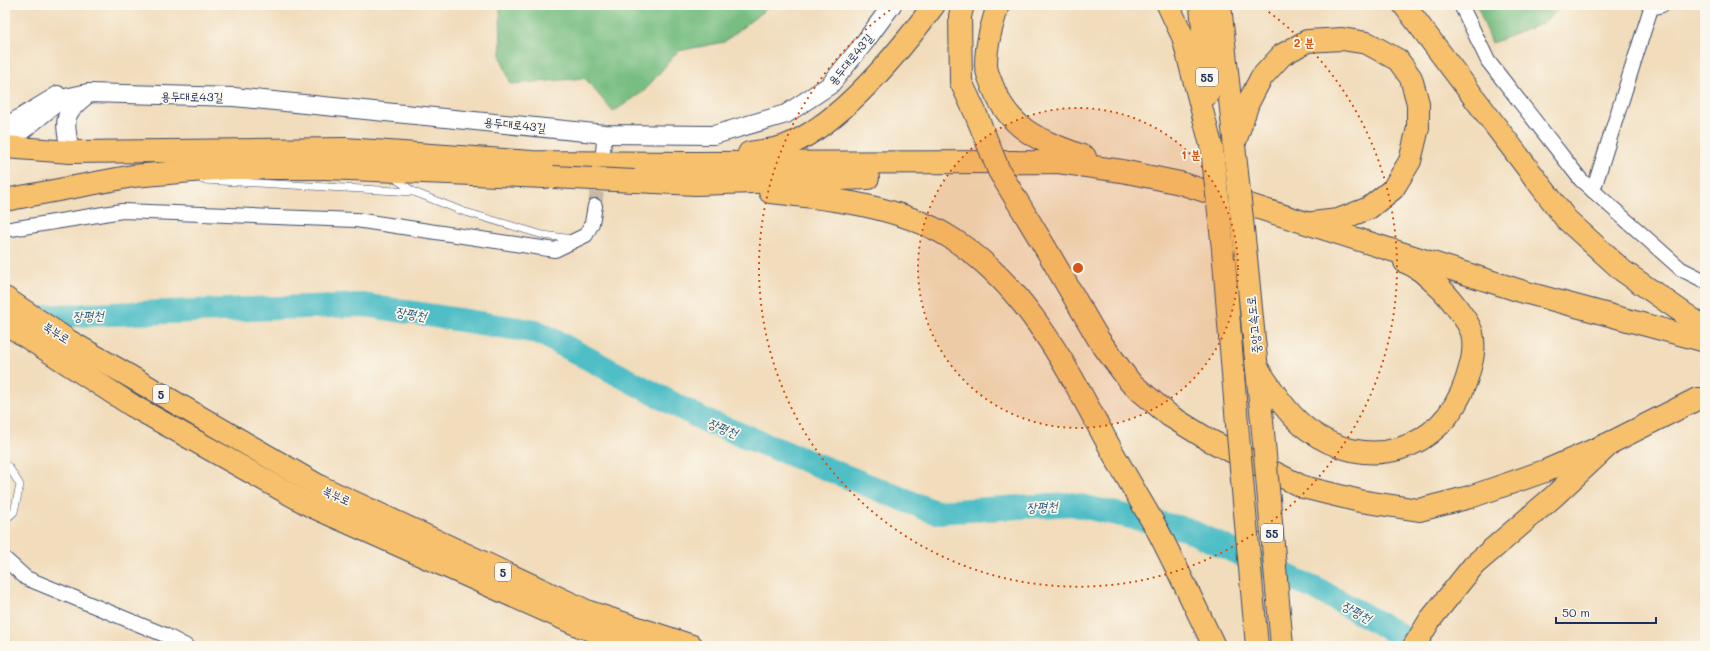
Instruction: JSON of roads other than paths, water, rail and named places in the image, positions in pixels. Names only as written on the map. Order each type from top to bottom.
[{"type":"highway","points":[[694,173],[784,146],[818,129],[868,85],[934,5]]},
{"type":"highway","points":[[963,5],[960,16],[961,82],[1000,171],[1099,340],[1130,382],[1170,416],[1209,440],[1303,487],[1360,501],[1419,510],[1470,496],[1545,471],[1612,442],[1697,399],[1705,399]]},
{"type":"highway","points":[[998,5],[987,42],[986,67],[998,100],[1016,125],[1050,144],[1122,171]]},
{"type":"highway","points":[[1168,5],[1183,36],[1212,149]]},
{"type":"highway","name":"중앙고속도로","points":[[1202,5],[1212,149],[1223,249],[1257,646]]},
{"type":"highway","name":"중앙고속도로","points":[[1220,5],[1258,368],[1282,646]]},
{"type":"highway","points":[[1404,5],[1566,219],[1623,271],[1705,328]]},
{"type":"highway","points":[[1234,145],[1248,104],[1261,78],[1282,55],[1307,41],[1342,39],[1360,42],[1398,60],[1411,78],[1418,103],[1418,128],[1410,161],[1393,189],[1369,208],[1338,220],[1310,223]]},
{"type":"highway","points":[[5,146],[70,152],[344,149],[694,173],[854,178],[1064,177],[1110,180],[1180,192],[1292,225],[1416,266],[1448,296],[1472,333],[1473,359],[1464,387],[1449,415],[1422,438],[1395,451],[1370,454],[1338,447],[1307,429],[1287,408],[1258,368]]},
{"type":"highway","points":[[5,200],[133,176],[228,168],[325,168],[634,181],[694,173],[1058,162],[1122,171],[1180,183],[1516,289],[1705,341]]},
{"type":"highway","points":[[694,173],[905,216],[950,237],[989,267],[1030,312],[1064,365],[1159,533],[1214,646]]},
{"type":"highway","name":"북부로","points":[[5,298],[69,341],[315,496],[589,612],[692,646]]},
{"type":"highway","name":"북부로","points":[[5,323],[133,406],[580,626],[637,646]]},
{"type":"highway","points":[[1414,646],[1430,620],[1474,565],[1553,497],[1612,442]]},
{"type":"street","name":"용두대로43길","points":[[5,146],[61,99],[88,93],[234,97],[605,134],[714,135],[786,114],[830,85],[892,5]]},
{"type":"street","points":[[1461,5],[1488,61],[1581,180],[1681,269],[1705,281]]},
{"type":"street","points":[[1593,191],[1651,8],[1662,5]]},
{"type":"street","points":[[5,125],[59,92],[88,93]]},
{"type":"street","points":[[70,152],[65,121],[72,106],[88,93]]},
{"type":"street","points":[[602,151],[605,134]]},
{"type":"street","points":[[5,230],[122,211],[356,220],[555,250],[586,235],[592,223],[595,206]]},
{"type":"street","points":[[5,560],[26,578],[165,635],[186,646]]},
{"type":"lane","points":[[385,170],[414,192],[462,211],[543,235],[576,240]]},
{"type":"lane","points":[[133,176],[414,192]]},
{"type":"lane","points":[[5,465],[20,485],[14,512],[5,520]]},
{"type":"waterway","name":"장평천","points":[[20,323],[53,316],[363,305],[538,332],[704,420],[935,512],[1071,504],[1186,529],[1324,593],[1420,646]]},
{"type":"tunnel","points":[[595,206],[599,173]]},
{"type":"railway","points":[[5,638],[14,646]]}]
